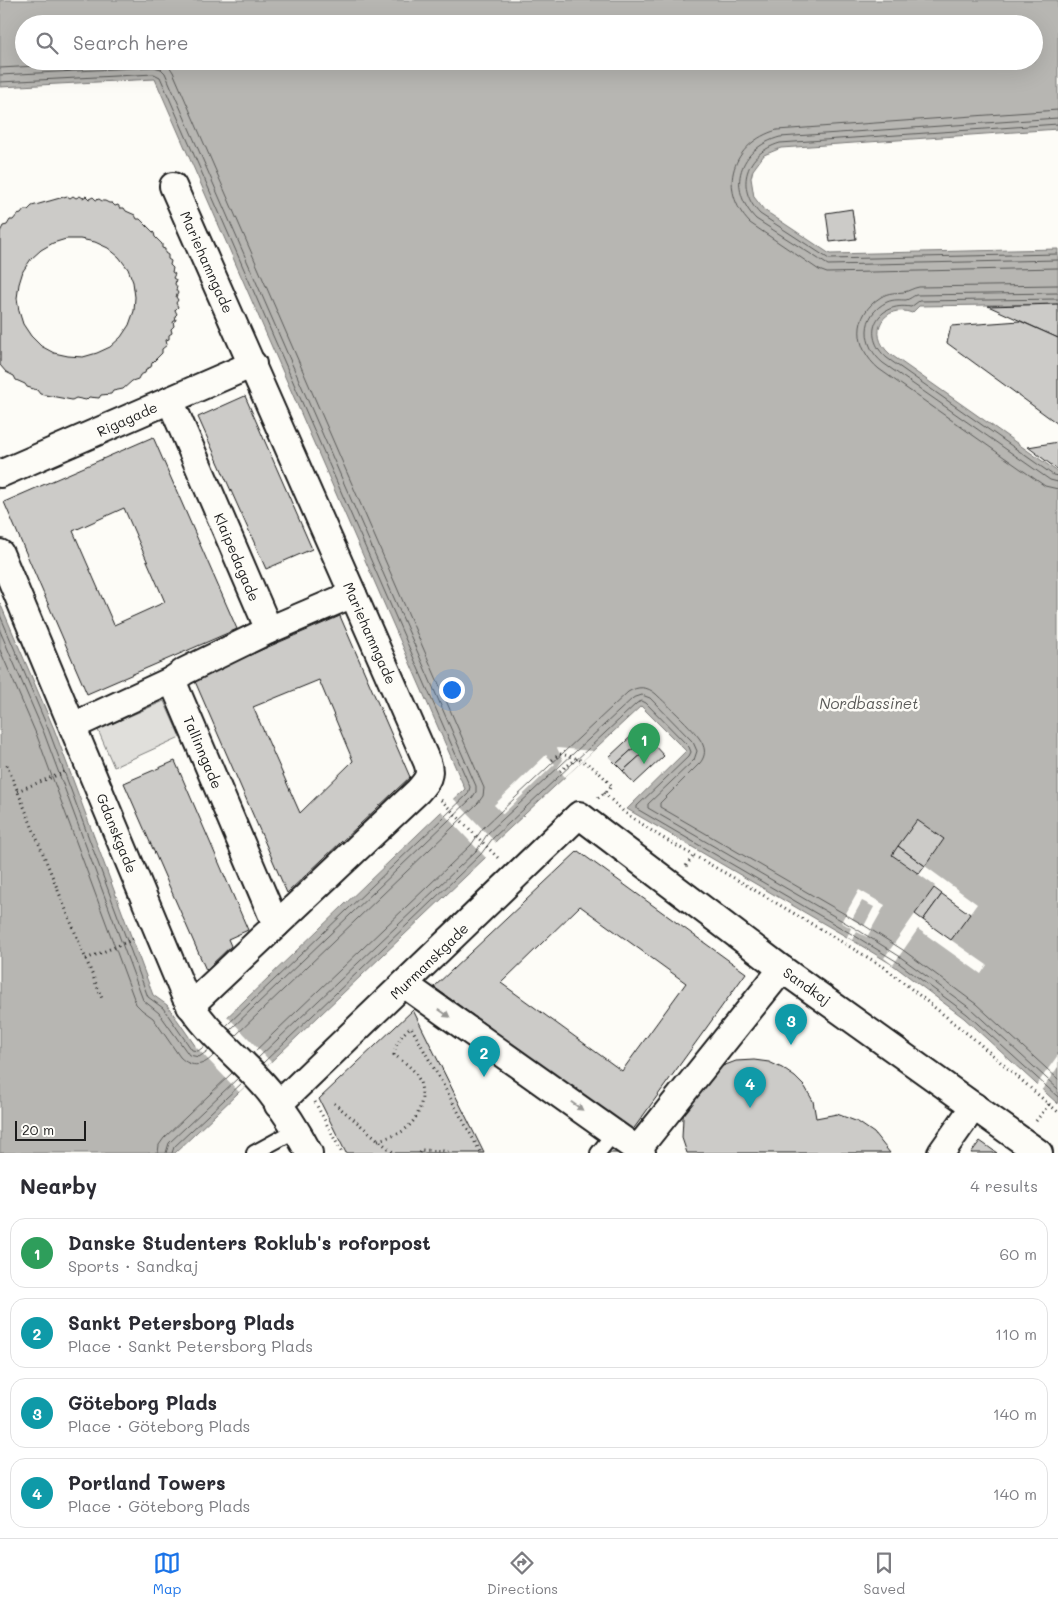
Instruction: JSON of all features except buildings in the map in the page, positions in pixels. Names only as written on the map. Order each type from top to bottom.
[{"type":"street","name":"Mariehamngade","points":[[174,186],[427,762],[429,777],[418,791],[276,924],[198,1016]]},
{"type":"street","name":"Rigagade","points":[[0,474],[253,364]]},
{"type":"street","name":"Klaipedagade","points":[[170,400],[268,630]]},
{"type":"street","name":"Gdanskgade","points":[[0,553],[179,984],[198,1016],[273,1098],[296,1130],[309,1153]]},
{"type":"street","points":[[73,726],[172,680],[185,671],[268,630],[353,594]]},
{"type":"street","name":"Tallinngade","points":[[172,680],[276,924]]},
{"type":"street","name":"Sandkaj","points":[[579,815],[782,969],[1039,1153]]},
{"type":"street","name":"Murmanskgade","points":[[273,1098],[404,984],[579,815]]},
{"type":"street","points":[[404,984],[606,1143],[640,1151],[782,969]]},
{"type":"street","points":[[941,1153],[974,1106]]},
{"type":"lane","points":[[254,1153],[296,1130]]},
{"type":"path","points":[[552,760],[560,754],[578,758],[598,771],[612,786],[579,815]]},
{"type":"path","points":[[560,771],[578,758]]},
{"type":"path","points":[[7,765],[103,1001]]},
{"type":"path","points":[[18,791],[65,772]]},
{"type":"path","points":[[604,793],[624,812],[661,837],[884,967],[974,1039],[1058,1112]]},
{"type":"path","points":[[442,800],[497,857]]},
{"type":"path","points":[[684,868],[694,855]]},
{"type":"path","points":[[86,958],[137,938]]},
{"type":"path","points":[[378,1140],[398,1134],[410,1125],[422,1103],[420,1081],[412,1069],[394,1055],[395,1047],[406,1030],[411,1026],[481,1153]]},
{"type":"path","points":[[311,1094],[342,1153]]},
{"type":"path","points":[[334,1103],[394,1153]]},
{"type":"path","points":[[1035,1123],[1048,1104]]},
{"type":"path","points":[[420,1153],[421,1150],[452,1153]]},
{"type":"shaded area","points":[[164,701],[180,737],[114,767],[98,730]]},
{"type":"water","name":"Nordbassinet","points":[[0,0],[1058,0],[1058,129],[781,148],[764,155],[753,170],[751,178],[754,197],[764,210],[830,254],[1058,249],[1058,304],[919,306],[912,313],[893,312],[886,316],[879,329],[879,338],[890,354],[1058,472],[1058,1104],[964,1018],[893,965],[627,809],[686,751],[641,706],[496,841],[486,857],[175,1153],[0,1153],[0,603],[54,729],[153,995],[167,1005],[196,1047],[465,789],[155,79],[0,87]]},
{"type":"pier","points":[[557,748],[593,751],[565,777],[557,768],[563,760]]},
{"type":"pier","points":[[546,755],[555,764],[503,814],[494,805]]},
{"type":"pier","points":[[453,798],[497,844],[487,859],[440,810]]},
{"type":"pier","points":[[917,820],[944,839],[925,866],[977,904],[951,940],[987,965],[981,974],[918,929],[893,965],[884,958],[935,886],[892,855]]},
{"type":"pier","points":[[859,890],[885,905],[867,937],[857,932],[852,940],[847,937],[851,928],[841,922]],"holes":[[[862,901],[874,907],[864,926],[852,919]]]},
{"type":"pier","points":[[227,1016],[271,1062],[239,1092],[195,1046]]},
{"type":"pier","points":[[1058,1055],[1058,1067],[1041,1091],[1035,1087]]},
{"type":"place","name":"Danske Studenters Roklub's roforpost","points":[[644,764]]},
{"type":"place","name":"Göteborg Plads","points":[[791,1045]]},
{"type":"place","name":"Sankt Petersborg Plads","points":[[484,1077]]},
{"type":"place","name":"Portland Towers","points":[[750,1108]]}]
